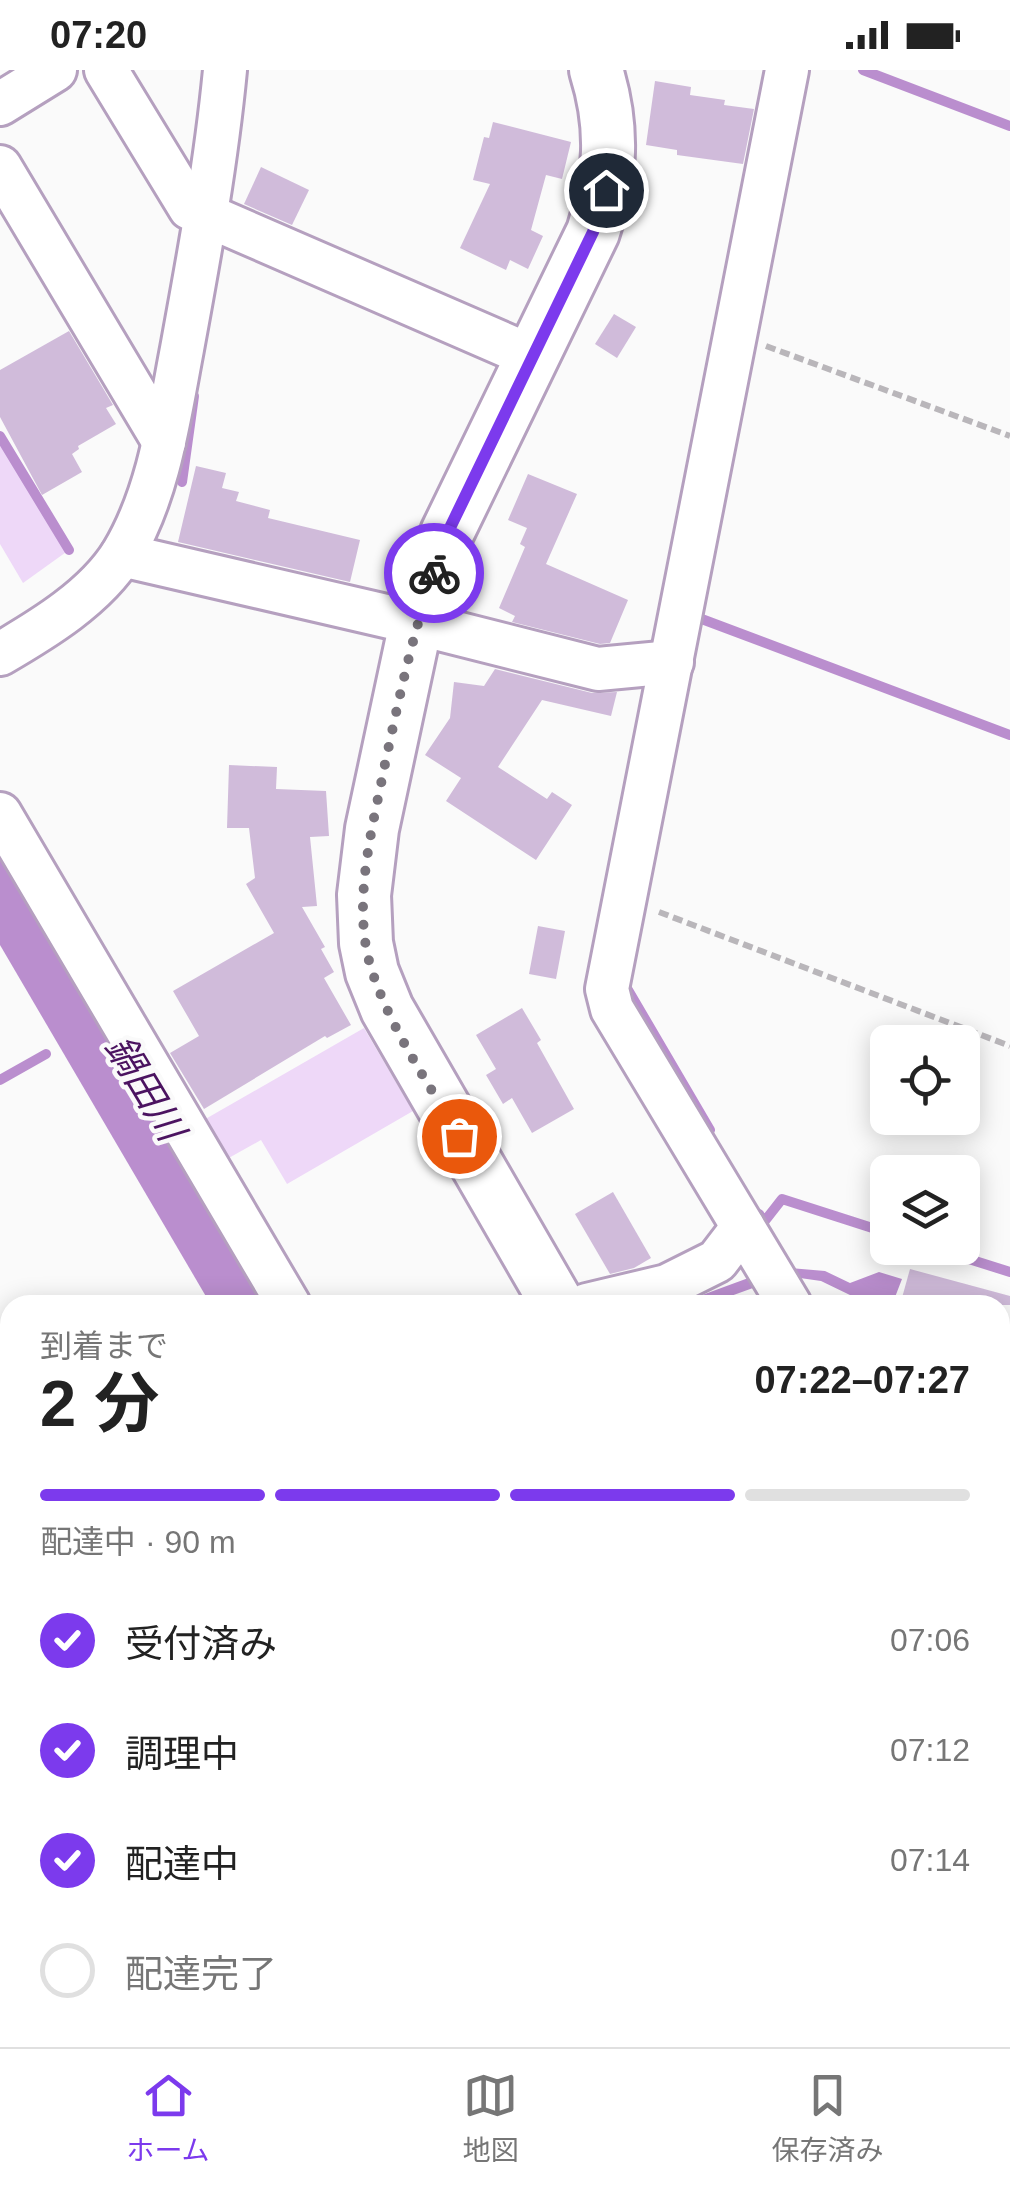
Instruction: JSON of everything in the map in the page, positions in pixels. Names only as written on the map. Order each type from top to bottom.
[{"type":"main road","points":[[552,1295],[387,1009],[372,972],[366,943],[364,894],[372,829],[416,623],[447,534],[593,232],[606,190],[608,141],[604,96],[596,70]]},
{"type":"street","points":[[0,104],[55,70]]},
{"type":"street","points":[[106,70],[190,208],[533,357]]},
{"type":"street","points":[[0,654],[67,610],[122,555],[144,504],[164,442],[207,215],[225,70]]},
{"type":"street","points":[[768,1269],[612,1008],[607,988],[787,70]]},
{"type":"street","points":[[0,167],[164,442]]},
{"type":"street","points":[[122,555],[598,669],[672,662]]},
{"type":"street","points":[[0,814],[283,1295]]},
{"type":"street","points":[[629,1295],[666,1286],[717,1261],[768,1269]]},
{"type":"path","points":[[737,335],[1010,436]]},
{"type":"path","points":[[625,900],[1010,1046]]},
{"type":"shaded area","points":[[0,436],[69,550],[23,583],[0,544]]},
{"type":"shaded area","points":[[0,856],[261,1295],[205,1295],[0,945]]},
{"type":"shaded area","points":[[364,1028],[413,1111],[287,1184],[261,1140],[218,1164],[195,1125]]},
{"type":"shaded area","points":[[778,1267],[825,1271],[850,1283],[879,1272],[902,1279],[896,1295],[850,1295],[821,1281],[786,1276],[734,1295],[702,1295]]},
{"type":"building","points":[[655,81],[691,87],[690,95],[725,100],[724,105],[754,109],[743,164],[677,155],[677,150],[646,145]]},
{"type":"building","points":[[493,122],[571,142],[562,179],[546,175],[531,230],[543,236],[528,269],[510,260],[506,270],[460,248],[490,184],[473,180],[484,137],[489,138]]},
{"type":"building","points":[[261,167],[309,190],[292,225],[244,204]]},
{"type":"building","points":[[614,314],[636,327],[617,358],[595,344]]},
{"type":"building","points":[[69,331],[113,405],[106,408],[116,424],[78,446],[72,454],[82,472],[42,495],[0,417],[0,370]]},
{"type":"building","points":[[196,466],[226,473],[222,488],[239,492],[236,501],[270,510],[268,518],[360,540],[350,582],[178,542]]},
{"type":"building","points":[[528,474],[577,494],[546,564],[628,600],[610,643],[600,644],[512,622],[515,616],[499,608],[525,547],[520,544],[527,528],[508,520]]},
{"type":"building","points":[[495,669],[592,693],[617,692],[611,716],[542,700],[498,767],[547,799],[552,792],[572,805],[536,860],[446,801],[461,778],[425,755],[450,718],[454,682],[484,686]]},
{"type":"building","points":[[229,765],[277,767],[276,789],[326,791],[329,836],[310,837],[317,906],[302,907],[334,972],[324,978],[351,1025],[325,1036],[204,1109],[170,1053],[199,1036],[173,991],[274,933],[246,884],[255,878],[249,828],[227,828]]},
{"type":"building","points":[[538,926],[565,931],[556,979],[529,974]]},
{"type":"building","points":[[522,1008],[574,1109],[532,1133],[512,1098],[503,1104],[486,1075],[496,1069],[476,1035]]},
{"type":"building","points":[[613,1192],[651,1258],[634,1268],[610,1274],[575,1214]]},
{"type":"building","points":[[910,1269],[1006,1295],[903,1295]]},
{"type":"waterway","points":[[863,70],[1010,126]]},
{"type":"waterway","points":[[182,482],[194,396]]},
{"type":"waterway","points":[[0,436],[69,550]]},
{"type":"waterway","points":[[699,618],[1010,735]]},
{"type":"waterway","points":[[628,990],[710,1130]]},
{"type":"waterway","points":[[0,1080],[46,1054]]},
{"type":"waterway","points":[[759,1214],[764,1222],[782,1199],[870,1227]]},
{"type":"waterway","points":[[980,1263],[1010,1272]]},
{"type":"way so far","points":[[434,573],[416,623],[372,829],[364,894],[366,943],[372,972],[387,1009],[459,1136]]},
{"type":"route","points":[[434,573],[447,534],[593,232],[606,190]]},
{"type":"water label","name":"鍋田川","points":[[145,1088]]}]
